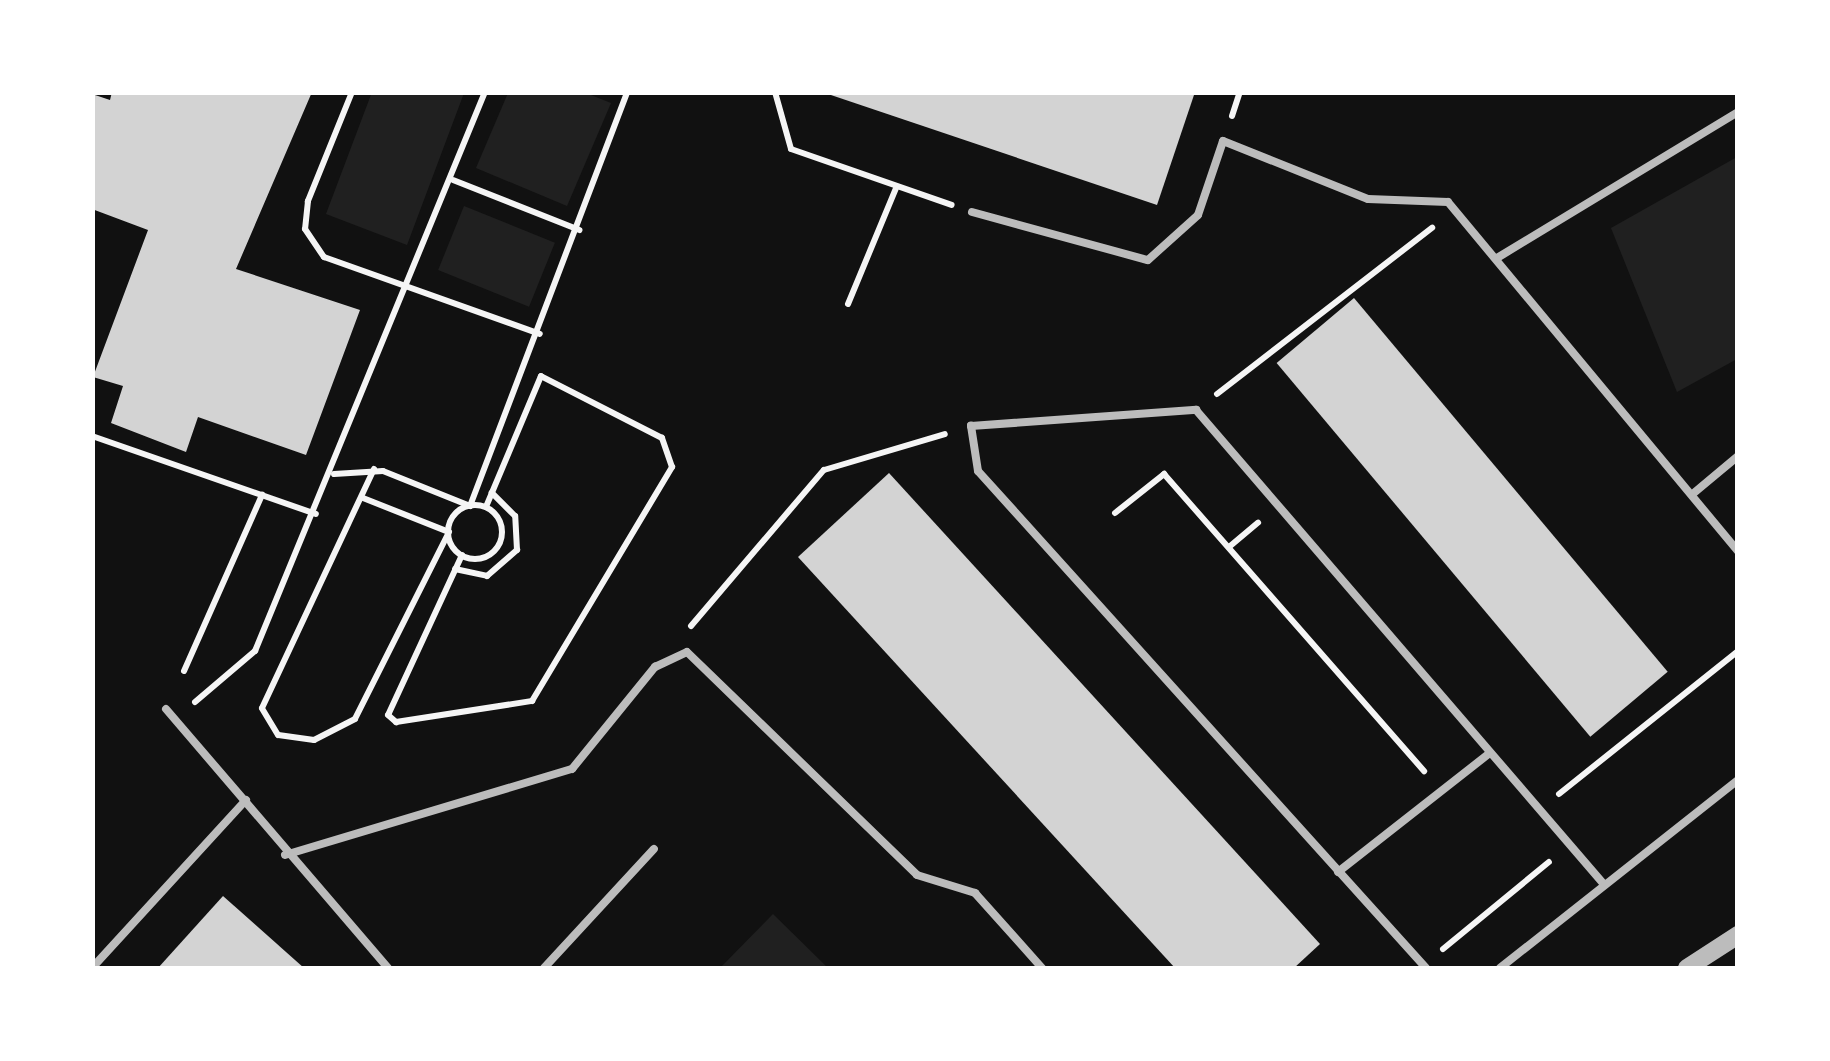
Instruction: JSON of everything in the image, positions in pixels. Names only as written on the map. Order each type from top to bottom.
[{"type":"street","points":[[1688,968],[1738,935]]},
{"type":"lane","points":[[1497,258],[1738,112]]},
{"type":"lane","points":[[972,212],[1148,260],[1198,215],[1223,141],[1368,199],[1448,202],[1695,492],[1738,550]]},
{"type":"lane","points":[[1424,967],[978,471],[971,426],[1196,410],[1602,882]]},
{"type":"lane","points":[[1695,492],[1738,456]]},
{"type":"lane","points":[[285,855],[572,769],[655,667],[687,652],[917,875],[974,893],[1042,968]]},
{"type":"lane","points":[[168,712],[246,800],[285,855],[388,968]]},
{"type":"lane","points":[[1338,872],[1490,752]]},
{"type":"lane","points":[[1500,968],[1602,882],[1738,780]]},
{"type":"lane","points":[[92,968],[246,800]]},
{"type":"lane","points":[[544,968],[654,849]]},
{"type":"path","points":[[352,92],[306,228],[324,256],[540,334]]},
{"type":"path","points":[[168,712],[232,678],[255,651],[412,288],[485,92]]},
{"type":"path","points":[[374,469],[364,498],[262,708],[278,736],[314,740],[355,720],[449,532],[470,506],[540,334],[628,92]]},
{"type":"path","points":[[775,92],[791,149],[972,212]]},
{"type":"path","points":[[452,180],[579,230]]},
{"type":"path","points":[[848,304],[896,188]]},
{"type":"path","points":[[1196,410],[1454,210]]},
{"type":"path","points":[[462,556],[388,715],[396,722],[532,701],[672,467],[662,438],[541,376],[486,507]]},
{"type":"path","points":[[687,652],[691,623],[824,470],[971,426]]},
{"type":"path","points":[[92,436],[316,514]]},
{"type":"path","points":[[334,474],[374,469],[470,506],[486,507],[501,525],[500,542],[488,556],[462,556]]},
{"type":"path","points":[[1116,513],[1164,474],[1442,791]]},
{"type":"path","points":[[492,492],[515,516],[517,550]]},
{"type":"path","points":[[184,671],[262,495]]},
{"type":"path","points":[[364,498],[449,532],[462,556]]},
{"type":"path","points":[[1229,548],[1278,506]]},
{"type":"path","points":[[500,542],[517,550]]},
{"type":"path","points":[[456,569],[487,576],[517,550]]},
{"type":"path","points":[[1539,810],[1738,652]]},
{"type":"path","points":[[1424,967],[1570,845]]},
{"type":"shaded area","points":[[372,92],[464,93],[407,245],[326,214]]},
{"type":"shaded area","points":[[508,93],[586,93],[611,103],[567,206],[476,168]]},
{"type":"shaded area","points":[[1737,157],[1737,359],[1677,392],[1611,228]]},
{"type":"shaded area","points":[[464,206],[555,243],[529,307],[438,270]]},
{"type":"shaded area","points":[[773,914],[828,968],[720,968]]},
{"type":"building","points":[[112,92],[312,92],[236,269],[360,310],[306,455],[198,417],[186,452],[111,423],[123,386],[93,377],[148,230],[92,209],[92,94],[110,100]]},
{"type":"building","points":[[822,92],[1195,92],[1157,205]]},
{"type":"building","points":[[1354,298],[1668,672],[1590,737],[1277,363]]},
{"type":"building","points":[[889,473],[1320,944],[1294,968],[1175,968],[798,557]]},
{"type":"building","points":[[223,896],[304,968],[158,968]]}]
